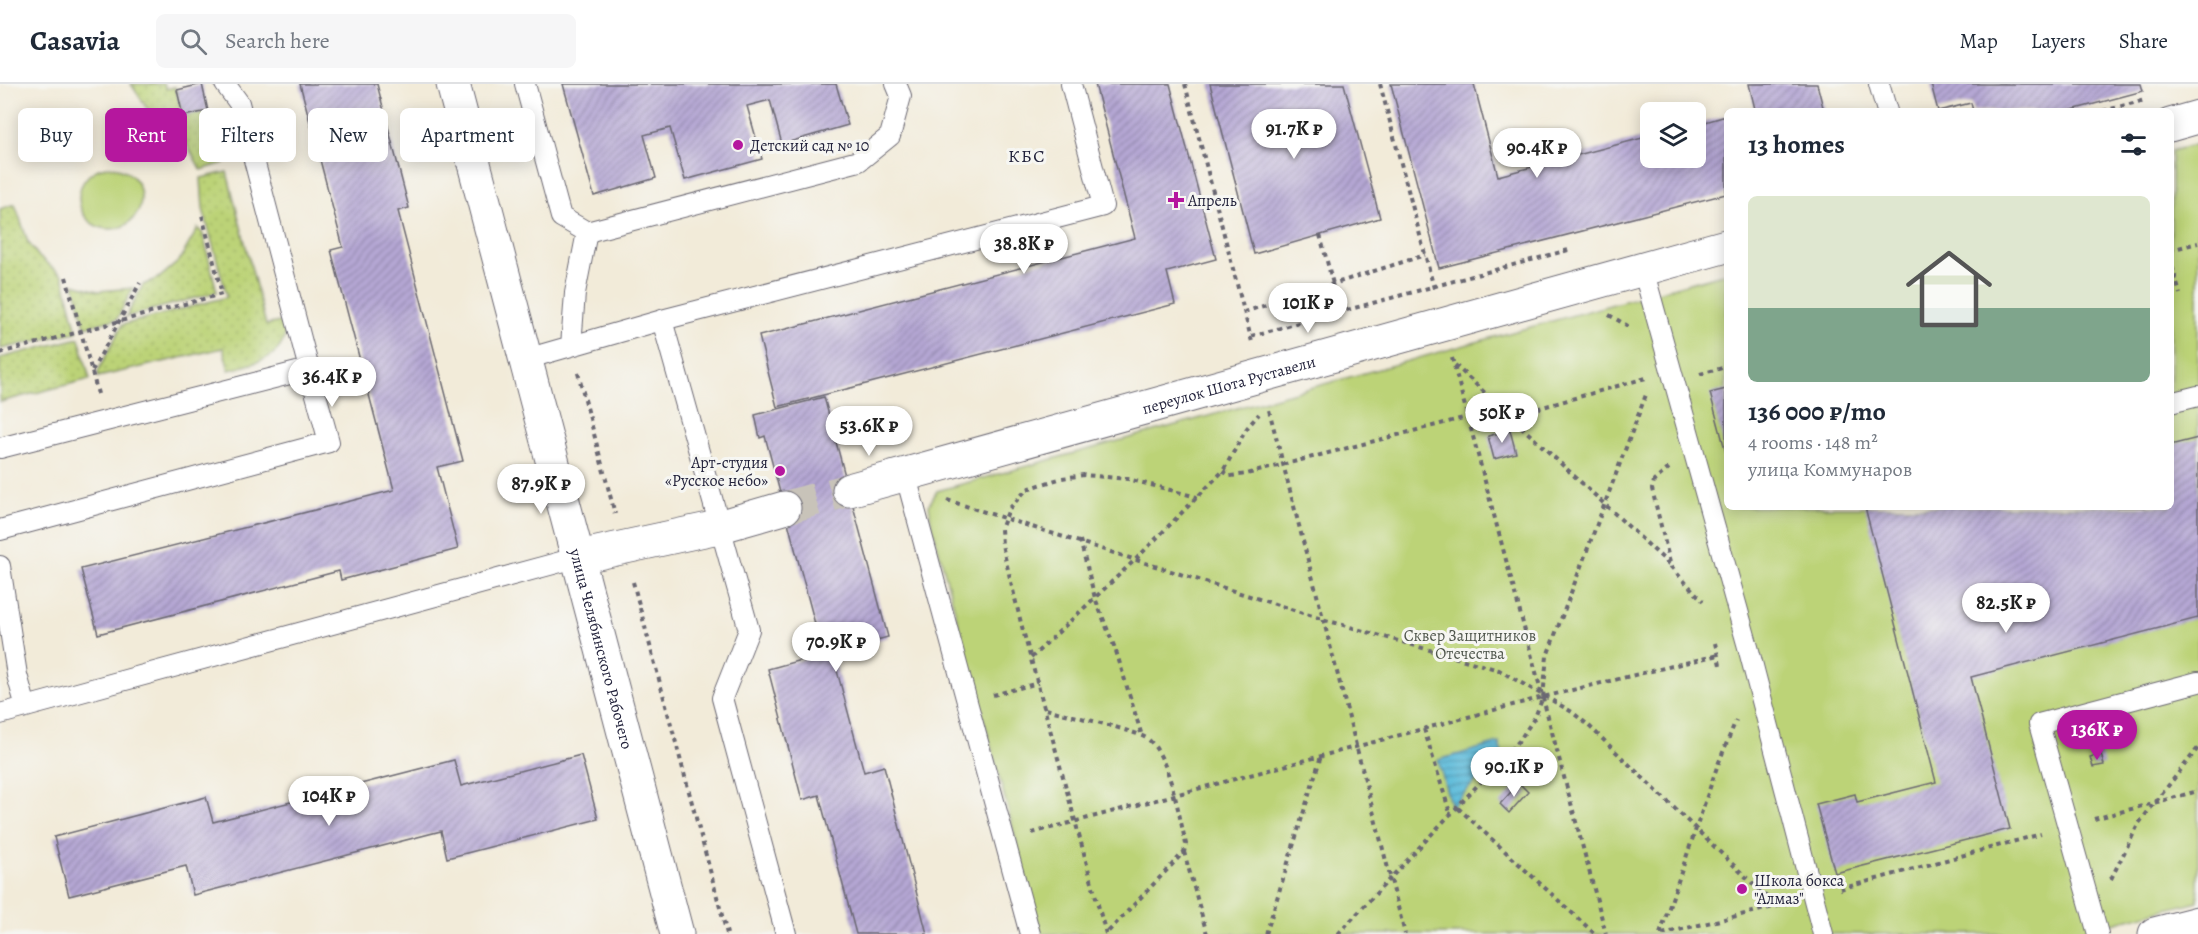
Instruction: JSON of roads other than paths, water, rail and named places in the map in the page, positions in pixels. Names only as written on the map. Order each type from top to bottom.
[{"type":"street","name":"улица Челябинского Рабочего","points":[[453,84],[677,934]]},
{"type":"street","points":[[2174,123],[2198,117]]},
{"type":"street","name":"переулок Шота Руставели","points":[[849,490],[1724,247]]},
{"type":"street","points":[[579,557],[718,527],[784,508]]},
{"type":"street","points":[[2155,934],[2198,923]]},
{"type":"lane","points":[[0,530],[329,441],[239,103],[225,84]]},
{"type":"lane","points":[[525,84],[561,217],[587,232],[859,161],[890,136],[901,96],[896,84]]},
{"type":"lane","points":[[526,359],[662,320],[1103,206],[1071,84]]},
{"type":"lane","points":[[1880,84],[1886,108]]},
{"type":"lane","points":[[571,346],[575,293],[587,232]]},
{"type":"lane","points":[[1643,269],[1748,647],[1823,934]]},
{"type":"lane","points":[[662,320],[718,527],[749,630],[722,698],[786,934]]},
{"type":"lane","points":[[0,448],[309,369]]},
{"type":"lane","points":[[2174,402],[2198,396]]},
{"type":"lane","points":[[904,473],[1030,934]]},
{"type":"lane","points":[[0,714],[579,557]]},
{"type":"lane","points":[[0,566],[18,675],[26,707]]},
{"type":"lane","points":[[2098,934],[2039,724],[2198,682]]},
{"type":"water","points":[[1499,743],[1502,753],[1451,807],[1438,760]]},
{"type":"tunnel","points":[[784,508],[849,490]]},
{"type":"place","name":"Детский сад № 10","points":[[738,145]]},
{"type":"place","name":"Апрель","points":[[1176,200]]},
{"type":"place","name":"Арт-студия «Русское небо»","points":[[780,471]]},
{"type":"place","name":"Школа бокса \"Алмаз\"","points":[[1742,889]]},
{"type":"district","name":"КБС","points":[[1027,156]]},
{"type":"park label","name":"Сквер Защитников Отечества","points":[[1470,644]]}]
